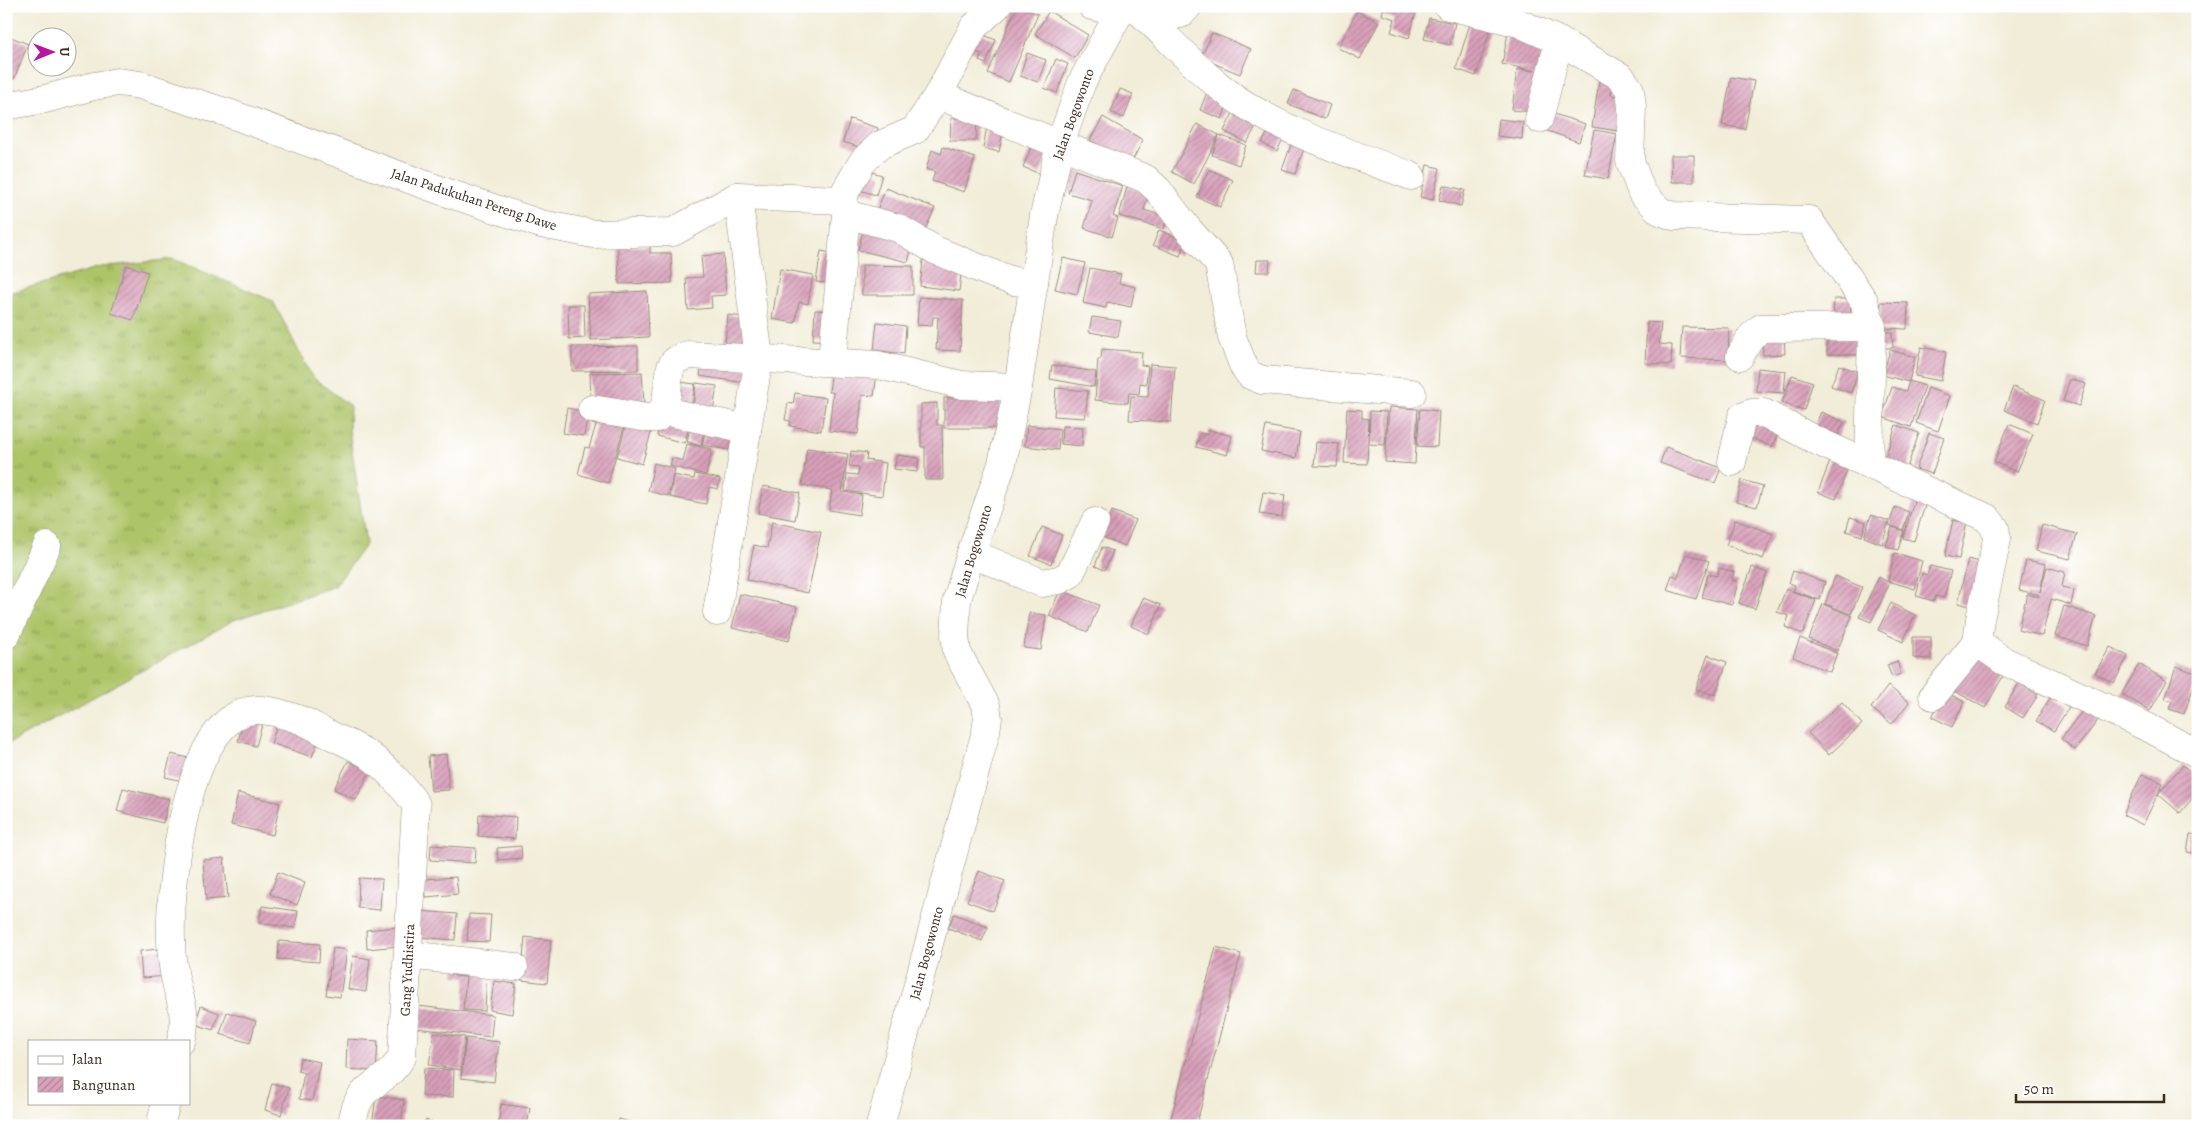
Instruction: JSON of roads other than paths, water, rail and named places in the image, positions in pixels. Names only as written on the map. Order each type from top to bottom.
[{"type":"street","points":[[832,361],[846,190],[863,161],[880,145],[915,130],[938,95],[974,27],[997,6]]},
{"type":"street","points":[[1092,6],[1131,12],[1181,14],[1188,6]]},
{"type":"street","points":[[1452,7],[1519,23],[1559,41],[1621,77],[1630,90],[1632,107],[1630,161],[1642,193],[1660,211],[1673,216],[1809,220],[1864,301],[1872,327],[1868,464]]},
{"type":"street","points":[[1131,12],[1241,102],[1285,127],[1411,176]]},
{"type":"street","name":"Jalan Bogowonto","points":[[880,1126],[988,718],[986,706],[957,652],[955,637],[957,600],[1002,464],[1018,386],[1044,216],[1060,144],[1082,82],[1131,12]]},
{"type":"street","points":[[1540,119],[1559,41]]},
{"type":"street","name":"Jalan Padukuhan Pereng Dawe","points":[[6,106],[118,82],[140,85],[246,120],[445,192],[541,224],[593,234],[673,232],[738,196]]},
{"type":"street","points":[[938,95],[1146,179],[1158,190],[1187,228],[1219,264],[1232,337],[1244,367],[1250,375],[1262,380],[1412,393]]},
{"type":"street","points":[[717,612],[759,358],[738,196],[844,207],[898,228],[935,250],[993,274],[1034,284]]},
{"type":"street","points":[[1740,356],[1751,337],[1761,328],[1872,327]]},
{"type":"street","points":[[592,409],[657,418],[664,411],[671,370],[677,360],[688,355],[832,361],[878,365],[962,385],[1018,386]]},
{"type":"street","points":[[664,411],[747,429]]},
{"type":"street","points":[[1732,462],[1742,417],[1764,413],[1815,440],[1987,518],[1995,528],[1996,539],[1977,642],[1934,696]]},
{"type":"street","points":[[971,553],[1042,583],[1050,583],[1070,574],[1096,522]]},
{"type":"street","points":[[6,636],[47,546]]},
{"type":"street","points":[[1977,642],[2004,662],[2149,728],[2198,754]]},
{"type":"street","name":"Gang Yudhistira","points":[[182,1040],[185,1015],[176,981],[171,942],[170,900],[174,867],[188,801],[204,753],[217,730],[237,716],[254,710],[275,712],[300,719],[369,755],[409,794],[416,805],[402,1057],[382,1080],[366,1089],[358,1097],[353,1110],[352,1126]]},
{"type":"street","points":[[408,955],[514,967]]},
{"type":"street","points":[[160,1126],[166,1104]]}]
